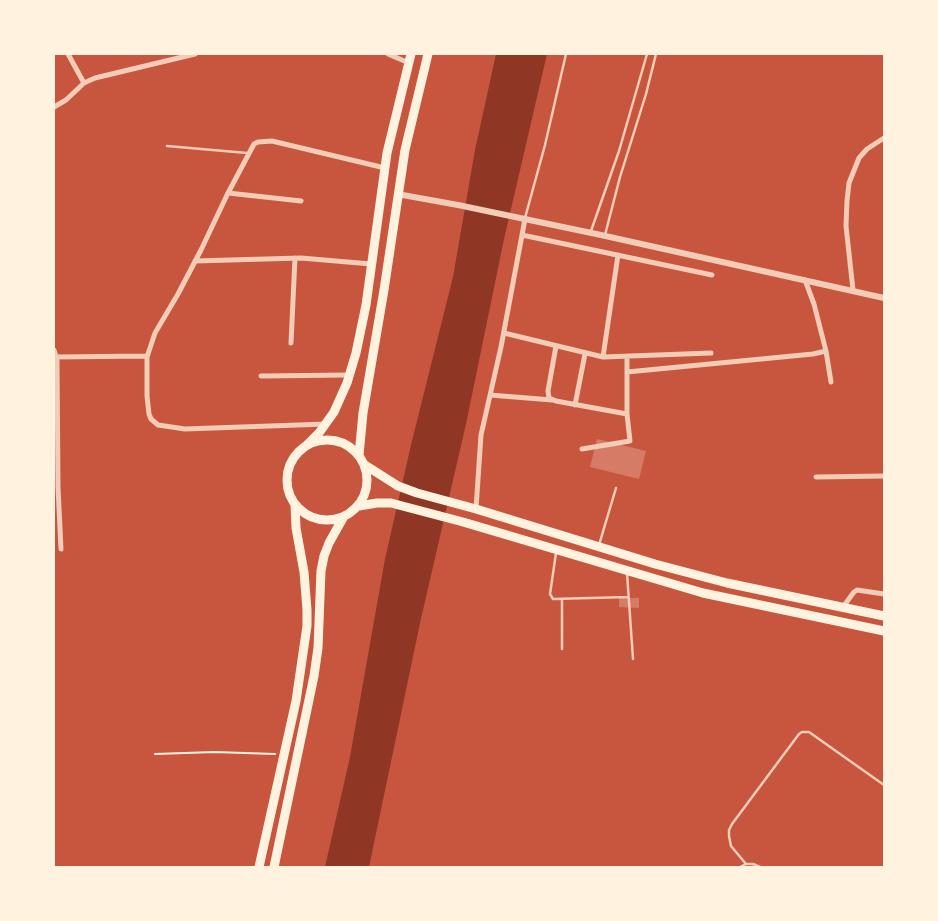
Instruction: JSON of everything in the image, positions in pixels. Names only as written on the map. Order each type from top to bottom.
[{"type":"highway","points":[[359,455],[363,413],[384,290],[397,194],[405,150],[428,54]]},
{"type":"highway","points":[[410,58],[385,168],[366,304],[356,353],[340,401],[326,424],[291,462],[287,473],[287,484],[289,495],[295,505],[301,511],[317,520],[335,520],[343,518],[359,506],[377,502],[391,503],[463,522],[627,572],[720,597],[884,631]]},
{"type":"highway","points":[[306,446],[315,442],[334,440],[344,443],[359,455],[365,465],[368,476],[368,486],[359,506]]},
{"type":"highway","points":[[365,465],[398,486],[704,578],[884,616]]},
{"type":"highway","points":[[259,867],[296,701],[307,626],[304,572],[296,528],[295,505]]},
{"type":"highway","points":[[274,867],[314,676],[318,648],[324,556],[343,518]]},
{"type":"street","points":[[68,54],[84,83]]},
{"type":"street","points":[[54,107],[66,100],[84,83],[103,76],[195,54]]},
{"type":"street","points":[[388,54],[410,58]]},
{"type":"street","points":[[853,290],[846,226],[849,183],[859,158],[867,149],[884,138]]},
{"type":"street","points":[[326,424],[186,429],[158,425],[151,419],[149,414],[147,356],[155,333],[196,261],[228,193],[254,144],[272,141],[385,168]]},
{"type":"street","points":[[228,193],[301,201]]},
{"type":"street","points":[[397,194],[590,232],[884,298]]},
{"type":"street","points":[[472,508],[480,447],[504,333],[524,219]]},
{"type":"street","points":[[522,235],[712,275]]},
{"type":"street","points":[[603,357],[618,255]]},
{"type":"street","points":[[196,261],[295,258],[371,264]]},
{"type":"street","points":[[291,343],[295,258]]},
{"type":"street","points":[[806,280],[826,350],[830,382]]},
{"type":"street","points":[[504,333],[603,357],[711,353]]},
{"type":"street","points":[[552,400],[549,398],[548,391],[556,346]]},
{"type":"street","points":[[54,350],[56,456],[62,549]]},
{"type":"street","points":[[627,372],[812,354],[826,350]]},
{"type":"street","points":[[575,404],[585,354]]},
{"type":"street","points":[[55,357],[147,356]]},
{"type":"street","points":[[582,449],[630,441],[627,357]]},
{"type":"street","points":[[261,376],[349,375]]},
{"type":"street","points":[[490,395],[552,400],[628,414]]},
{"type":"street","points":[[816,477],[884,476]]},
{"type":"street","points":[[843,608],[857,590],[884,594]]},
{"type":"lane","points":[[524,219],[545,145],[566,54]]},
{"type":"lane","points":[[590,232],[619,151],[647,54]]},
{"type":"lane","points":[[605,236],[656,54]]},
{"type":"lane","points":[[167,146],[249,153]]},
{"type":"lane","points":[[599,546],[616,488]]},
{"type":"lane","points":[[557,551],[550,594],[553,599],[628,597]]},
{"type":"lane","points":[[627,572],[633,659]]},
{"type":"lane","points":[[562,599],[562,649]]},
{"type":"lane","points":[[746,864],[731,846],[729,830],[802,732],[809,732],[884,785]]},
{"type":"lane","points":[[740,867],[746,864],[760,867]]},
{"type":"path","points":[[155,754],[224,752],[283,755]]},
{"type":"shaded area","points":[[496,54],[547,54],[504,239],[466,424],[420,623],[369,867],[325,867],[350,757],[385,559],[453,277],[475,150]]},
{"type":"building","points":[[597,439],[646,451],[639,479],[590,467]]},
{"type":"building","points":[[619,598],[639,598],[639,608],[619,607]]}]
